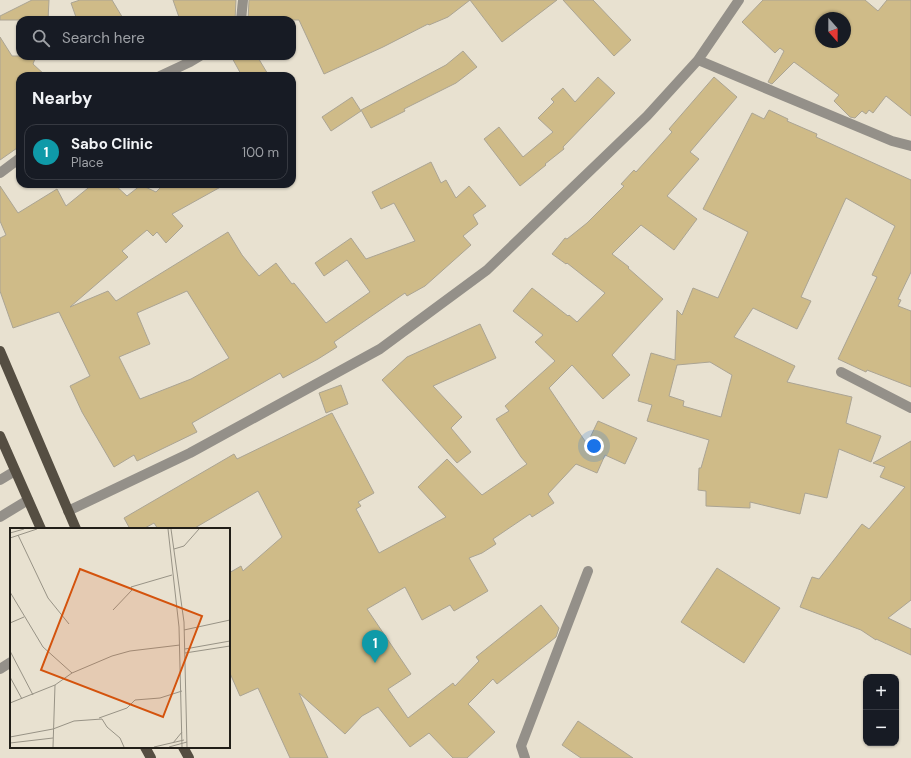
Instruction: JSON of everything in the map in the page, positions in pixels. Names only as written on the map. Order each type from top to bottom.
[{"type":"main road","points":[[0,351],[76,528]]},
{"type":"main road","points":[[0,436],[40,528]]},
{"type":"main road","points":[[146,748],[151,758]]},
{"type":"main road","points":[[184,748],[189,758]]},
{"type":"street","points":[[241,16],[243,0]]},
{"type":"street","points":[[68,510],[190,453],[380,349],[487,270],[647,116],[698,60],[739,0]]},
{"type":"street","points":[[169,72],[193,60]]},
{"type":"street","points":[[698,60],[892,142],[911,146]]},
{"type":"street","points":[[0,173],[16,161]]},
{"type":"street","points":[[841,372],[911,408]]},
{"type":"street","points":[[0,480],[15,471]]},
{"type":"street","points":[[0,516],[28,500]]},
{"type":"street","points":[[525,758],[521,746],[588,571]]},
{"type":"street","points":[[0,669],[10,663]]},
{"type":"building","points":[[32,0],[49,0],[48,16],[16,16],[16,20],[0,20],[0,16]]},
{"type":"building","points":[[80,0],[112,0],[122,16],[76,16],[71,3]]},
{"type":"building","points":[[173,0],[236,0],[235,16],[179,16]]},
{"type":"building","points":[[249,0],[470,0],[448,17],[429,25],[428,24],[383,47],[324,74],[299,20],[296,20],[296,16],[248,16]]},
{"type":"building","points":[[470,0],[557,0],[502,42]]},
{"type":"building","points":[[563,0],[593,0],[631,40],[614,56]]},
{"type":"building","points":[[763,0],[865,0],[878,11],[887,0],[911,0],[911,116],[886,96],[873,113],[869,110],[866,114],[862,111],[855,118],[850,117],[834,101],[839,95],[794,62],[772,84],[768,82],[784,51],[780,48],[775,53],[742,22]]},
{"type":"building","points":[[0,37],[12,56],[16,56],[16,60],[34,60],[33,64],[42,72],[16,72],[16,149],[0,160]]},
{"type":"building","points":[[463,51],[477,67],[456,83],[404,109],[405,111],[371,128],[361,110],[446,65]]},
{"type":"building","points":[[233,60],[259,60],[267,72],[240,72]]},
{"type":"building","points":[[598,77],[615,93],[563,147],[564,149],[520,186],[484,139],[499,127],[523,157],[553,132],[538,118],[554,102],[551,99],[563,88],[575,102]]},
{"type":"building","points":[[714,77],[737,97],[690,152],[699,159],[667,196],[697,219],[674,250],[641,225],[612,254],[629,267],[628,268],[663,299],[612,355],[630,375],[603,399],[572,365],[549,388],[587,444],[598,421],[637,438],[625,464],[605,455],[597,473],[576,464],[548,494],[554,503],[532,517],[530,514],[493,539],[496,544],[482,553],[469,558],[488,591],[454,611],[450,605],[422,620],[405,587],[367,609],[411,674],[388,689],[408,718],[453,683],[455,686],[479,661],[476,657],[541,605],[559,628],[556,637],[497,684],[493,679],[468,704],[495,732],[467,758],[453,758],[429,733],[410,747],[378,707],[362,716],[345,734],[299,693],[328,758],[290,758],[258,688],[240,696],[230,673],[230,572],[241,566],[243,571],[282,537],[258,491],[195,528],[157,528],[154,523],[145,528],[129,528],[124,518],[234,454],[237,459],[332,413],[374,493],[358,502],[361,506],[356,509],[379,553],[446,517],[418,487],[447,459],[482,495],[527,464],[496,419],[509,411],[505,406],[555,361],[535,342],[543,335],[513,311],[532,288],[577,322],[605,293],[567,263],[566,264],[552,254],[565,238],[567,239],[587,223],[624,186],[621,184],[634,170],[636,172],[672,132],[669,129]]},
{"type":"building","points":[[352,97],[361,111],[331,131],[322,117]]},
{"type":"building","points":[[769,110],[788,119],[787,121],[817,134],[816,137],[911,180],[911,272],[898,299],[901,300],[898,306],[911,311],[911,387],[867,370],[866,372],[838,359],[877,277],[872,275],[895,226],[846,198],[801,297],[811,301],[797,329],[753,308],[734,337],[795,366],[787,382],[852,397],[846,423],[881,436],[871,462],[839,449],[827,498],[805,493],[800,514],[750,502],[750,508],[706,506],[706,491],[698,490],[699,468],[701,468],[709,440],[647,421],[652,405],[638,401],[651,353],[675,360],[677,310],[682,315],[693,288],[718,298],[748,232],[703,209],[752,113],[764,119]],"holes":[[[710,362],[732,375],[721,417],[683,406],[684,401],[669,396],[677,365]]]},
{"type":"building","points":[[431,162],[441,183],[446,180],[456,198],[469,186],[486,206],[473,215],[478,224],[463,236],[471,245],[425,286],[407,296],[405,293],[334,342],[337,347],[318,359],[283,378],[280,373],[192,423],[197,432],[137,461],[134,455],[114,467],[82,412],[70,386],[90,376],[59,312],[13,328],[0,291],[0,238],[6,235],[0,221],[0,186],[18,213],[57,189],[66,206],[88,188],[118,188],[127,196],[137,188],[147,188],[156,192],[160,188],[219,188],[172,214],[183,226],[166,243],[157,232],[153,236],[147,230],[122,251],[128,257],[70,307],[108,291],[116,301],[228,232],[242,255],[259,276],[276,263],[326,323],[370,292],[347,260],[324,276],[315,263],[351,238],[366,259],[415,241],[394,203],[381,209],[372,192]],"holes":[[[187,291],[229,358],[191,379],[140,399],[119,357],[150,344],[137,313]]]},
{"type":"building","points":[[480,324],[496,358],[433,386],[462,417],[451,428],[471,452],[457,463],[382,380],[407,357]]},
{"type":"building","points":[[341,385],[348,404],[326,413],[319,393]]},
{"type":"building","points":[[911,441],[911,600],[888,618],[911,629],[911,655],[876,640],[861,630],[800,607],[812,577],[819,579],[862,524],[869,529],[905,487],[880,477],[885,467],[873,463]]},
{"type":"building","points":[[717,568],[780,608],[744,663],[681,622]]},
{"type":"building","points":[[578,721],[633,758],[581,758],[562,745]]},
{"type":"place","name":"Sabo Clinic","points":[[375,663]]}]
